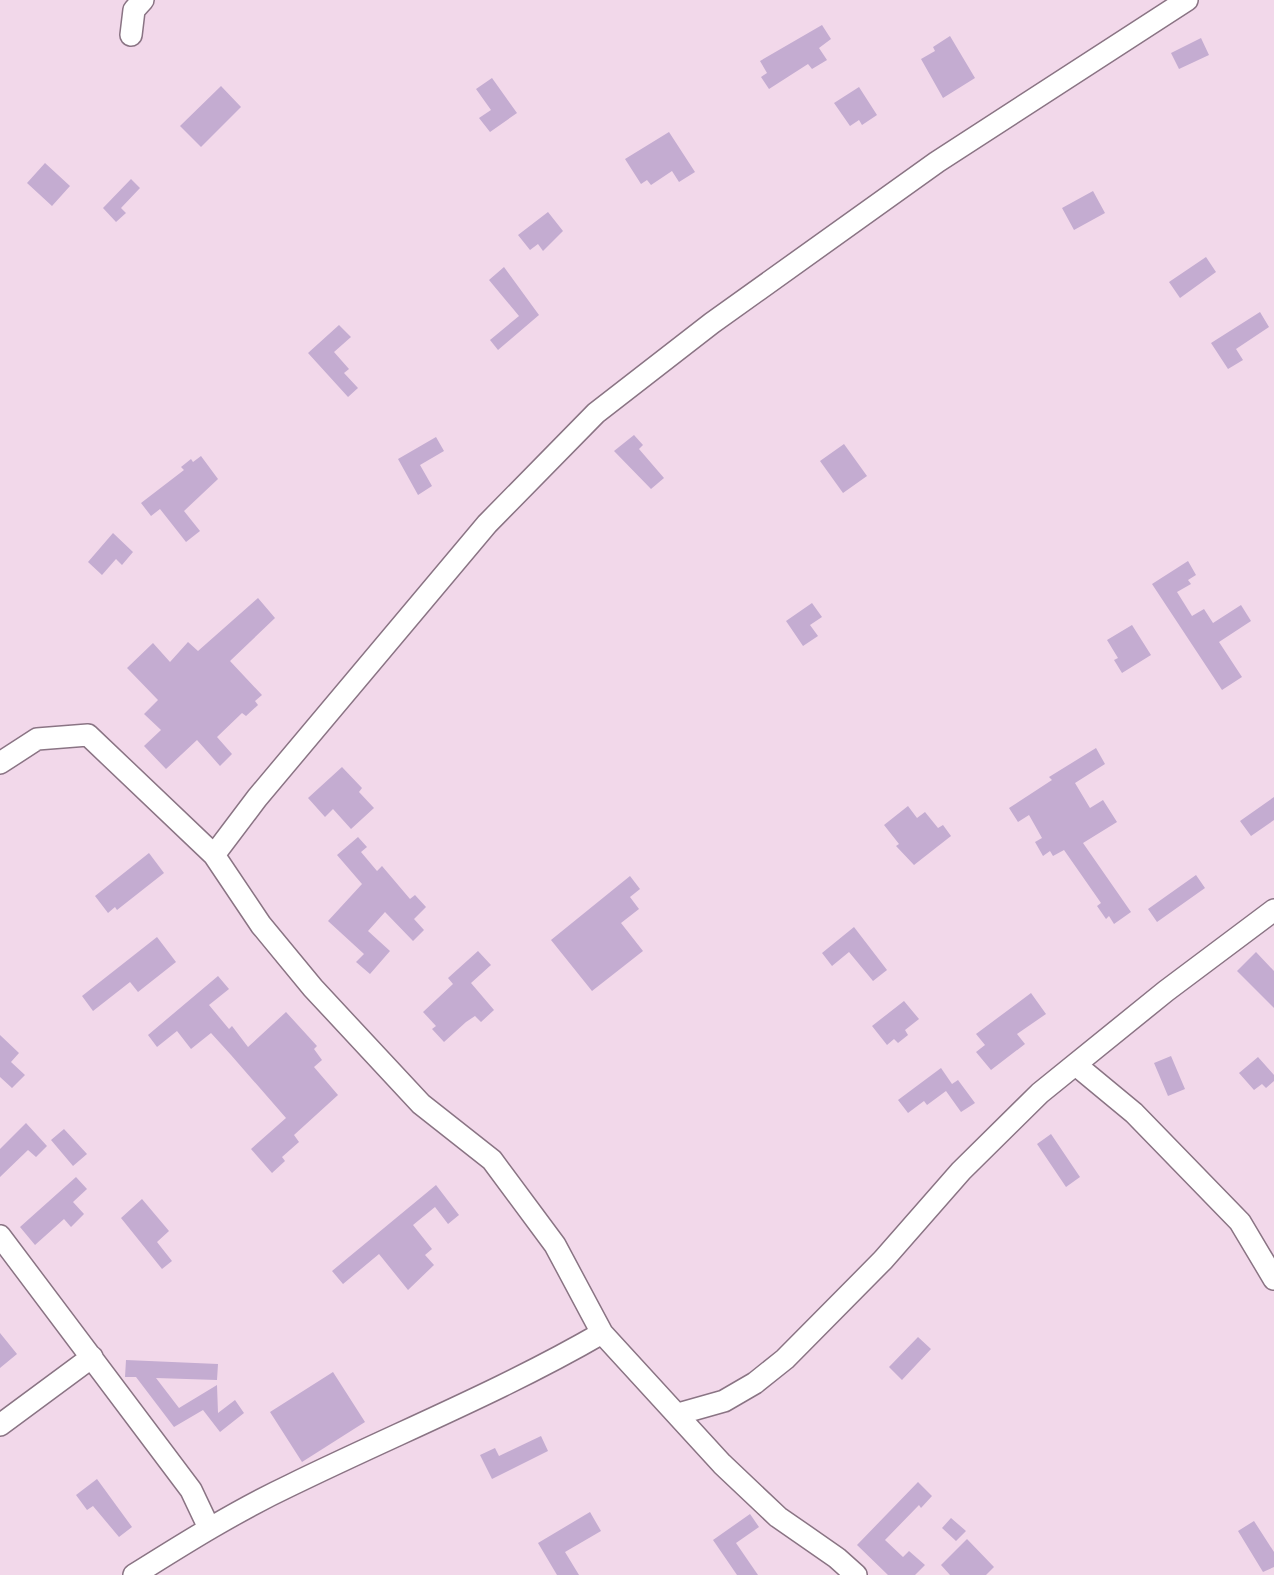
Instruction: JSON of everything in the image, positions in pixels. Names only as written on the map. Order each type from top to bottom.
[{"type":"street","points":[[131,35],[134,10],[143,0]]},
{"type":"street","points":[[214,855],[257,798],[487,524],[596,413],[712,323],[937,162],[1187,0]]},
{"type":"street","points":[[0,763],[37,740],[88,735],[214,855],[261,925],[313,988],[421,1104],[492,1160],[555,1245],[602,1333],[722,1464],[778,1517],[837,1558],[856,1575]]},
{"type":"street","points":[[678,1414],[724,1401],[755,1383],[785,1359],[883,1260],[961,1171],[1040,1093],[1166,990],[1274,909]]},
{"type":"street","points":[[1076,1065],[1134,1113],[1240,1222],[1274,1279]]},
{"type":"street","points":[[0,1236],[92,1357],[122,1402],[191,1490],[209,1528]]},
{"type":"street","points":[[134,1575],[209,1528],[289,1485],[435,1420],[551,1362],[602,1333]]},
{"type":"street","points":[[0,1425],[92,1357]]},
{"type":"building","points":[[822,25],[831,39],[819,48],[827,60],[812,69],[808,64],[769,89],[761,77],[767,73],[760,61]]},
{"type":"building","points":[[950,36],[975,78],[943,98],[921,59],[935,51],[933,47]]},
{"type":"building","points":[[1201,38],[1209,55],[1179,69],[1171,53]]},
{"type":"building","points":[[492,78],[517,113],[490,132],[479,118],[491,110],[476,89]]},
{"type":"building","points":[[221,86],[241,107],[201,147],[180,126]]},
{"type":"building","points":[[859,87],[877,115],[862,125],[859,120],[850,126],[834,103]]},
{"type":"building","points":[[669,132],[695,172],[679,182],[672,171],[651,185],[647,180],[641,184],[625,159]]},
{"type":"building","points":[[45,163],[70,186],[52,206],[27,183]]},
{"type":"building","points":[[131,179],[140,188],[121,208],[126,213],[116,222],[103,208]]},
{"type":"building","points":[[1093,191],[1105,213],[1074,230],[1062,208]]},
{"type":"building","points":[[548,212],[563,231],[543,251],[538,244],[530,250],[518,235]]},
{"type":"building","points":[[1206,257],[1216,272],[1180,298],[1169,282]]},
{"type":"building","points":[[504,267],[539,315],[498,350],[490,340],[519,316],[489,280]]},
{"type":"building","points":[[1260,312],[1269,327],[1236,349],[1243,360],[1228,369],[1211,343]]},
{"type":"building","points":[[339,325],[351,337],[334,352],[349,369],[344,373],[358,388],[348,397],[308,353]]},
{"type":"building","points":[[634,435],[643,445],[639,449],[664,478],[651,489],[614,451]]},
{"type":"building","points":[[436,437],[444,451],[420,465],[432,486],[418,495],[398,459]]},
{"type":"building","points":[[844,444],[867,476],[843,493],[820,461]]},
{"type":"building","points":[[201,456],[218,479],[184,511],[200,531],[186,542],[160,509],[151,516],[141,503],[184,470],[181,467],[191,459],[193,462]]},
{"type":"building","points":[[113,533],[133,552],[122,565],[116,559],[102,575],[88,562]]},
{"type":"building","points":[[1188,561],[1196,575],[1188,580],[1191,584],[1177,592],[1192,616],[1204,609],[1213,623],[1241,605],[1251,621],[1219,642],[1242,677],[1222,690],[1152,584]]},
{"type":"building","points":[[258,598],[275,618],[230,661],[262,695],[255,701],[258,705],[246,716],[242,713],[217,737],[232,754],[220,766],[197,740],[166,769],[144,746],[161,730],[144,714],[158,700],[127,668],[153,643],[170,662],[188,642],[198,651]]},
{"type":"building","points":[[812,603],[822,617],[810,625],[818,636],[803,646],[786,621]]},
{"type":"building","points":[[1132,625],[1151,655],[1122,673],[1114,660],[1118,658],[1107,640]]},
{"type":"building","points":[[1096,748],[1105,764],[1075,783],[1090,808],[1103,800],[1117,822],[1083,843],[1131,912],[1114,924],[1109,916],[1106,919],[1097,906],[1101,903],[1064,850],[1053,856],[1050,851],[1043,856],[1035,842],[1042,838],[1029,815],[1018,822],[1009,808],[1052,780],[1049,777]]},
{"type":"building","points":[[342,767],[362,788],[359,792],[374,808],[351,829],[333,809],[325,817],[308,798]]},
{"type":"building","points":[[1274,797],[1274,820],[1251,836],[1240,821]]},
{"type":"building","points":[[908,806],[917,818],[925,812],[938,828],[943,825],[951,836],[914,865],[896,846],[899,844],[884,825]]},
{"type":"building","points":[[358,837],[367,847],[361,852],[377,871],[382,866],[410,899],[415,895],[426,907],[414,919],[424,930],[413,941],[385,912],[368,931],[390,951],[370,974],[356,962],[364,954],[328,921],[362,884],[337,855]]},
{"type":"building","points":[[149,853],[164,873],[117,910],[115,907],[108,913],[95,896]]},
{"type":"building","points":[[1196,875],[1205,888],[1157,922],[1148,909]]},
{"type":"building","points":[[630,876],[640,889],[630,897],[639,909],[621,923],[643,951],[592,991],[551,940]]},
{"type":"building","points":[[854,927],[887,970],[873,981],[849,952],[832,966],[822,953]]},
{"type":"building","points":[[157,937],[176,962],[138,992],[130,982],[93,1011],[82,996]]},
{"type":"building","points":[[478,951],[491,965],[471,983],[494,1010],[481,1022],[475,1016],[444,1042],[432,1029],[436,1026],[423,1012],[453,984],[448,978]]},
{"type":"building","points":[[1256,952],[1274,971],[1274,1008],[1237,971]]},
{"type":"building","points":[[218,976],[229,989],[209,1005],[229,1029],[232,1026],[248,1047],[286,1012],[317,1046],[314,1049],[322,1060],[314,1067],[338,1095],[294,1135],[299,1142],[282,1157],[285,1161],[272,1173],[251,1149],[286,1118],[231,1055],[211,1033],[191,1049],[177,1031],[157,1047],[148,1035]]},
{"type":"building","points":[[1031,993],[1046,1014],[1017,1034],[1025,1044],[991,1070],[976,1052],[985,1045],[976,1034]]},
{"type":"building","points":[[904,1001],[919,1019],[905,1030],[908,1035],[898,1043],[894,1039],[887,1045],[872,1026]]},
{"type":"building","points":[[0,1035],[19,1053],[11,1062],[25,1075],[12,1088],[0,1077]]},
{"type":"building","points":[[1171,1056],[1185,1089],[1168,1096],[1154,1063]]},
{"type":"building","points":[[1258,1057],[1274,1075],[1274,1081],[1266,1088],[1262,1084],[1254,1090],[1239,1073]]},
{"type":"building","points":[[941,1068],[952,1084],[958,1080],[975,1103],[961,1112],[946,1091],[927,1105],[924,1101],[908,1113],[898,1100]]},
{"type":"building","points":[[26,1123],[47,1146],[36,1157],[28,1150],[0,1177],[0,1149]]},
{"type":"building","points":[[64,1129],[87,1154],[73,1166],[51,1140]]},
{"type":"building","points":[[1051,1134],[1080,1177],[1066,1187],[1037,1144]]},
{"type":"building","points":[[76,1177],[87,1189],[73,1202],[84,1214],[71,1227],[64,1219],[35,1245],[20,1227]]},
{"type":"building","points":[[436,1185],[459,1215],[448,1224],[435,1207],[413,1225],[432,1249],[425,1255],[434,1265],[408,1290],[379,1254],[343,1284],[332,1271]]},
{"type":"building","points":[[142,1199],[169,1231],[157,1242],[172,1261],[162,1269],[121,1218]]},
{"type":"building","points":[[0,1333],[17,1354],[0,1368]]},
{"type":"building","points":[[918,1337],[931,1349],[902,1380],[889,1367]]},
{"type":"building","points":[[126,1360],[218,1364],[217,1380],[156,1378],[179,1408],[217,1385],[218,1413],[235,1400],[244,1413],[220,1432],[203,1410],[174,1427],[136,1377],[125,1377]]},
{"type":"building","points":[[333,1372],[365,1422],[302,1462],[270,1412]]},
{"type":"building","points":[[541,1436],[548,1451],[492,1479],[480,1455],[495,1448],[499,1456]]},
{"type":"building","points":[[97,1479],[132,1527],[119,1537],[93,1506],[87,1510],[76,1495]]},
{"type":"building","points":[[918,1482],[932,1496],[921,1508],[919,1505],[885,1540],[903,1557],[909,1551],[925,1565],[915,1575],[888,1575],[857,1545]]},
{"type":"building","points":[[590,1512],[601,1531],[565,1552],[579,1575],[557,1575],[538,1543]]},
{"type":"building","points":[[750,1514],[759,1527],[736,1543],[758,1575],[737,1575],[713,1540]]},
{"type":"building","points":[[951,1518],[966,1531],[956,1541],[942,1528]]},
{"type":"building","points":[[1254,1521],[1274,1552],[1274,1567],[1263,1572],[1238,1531]]},
{"type":"building","points":[[967,1539],[994,1567],[986,1575],[950,1575],[941,1565]]}]
